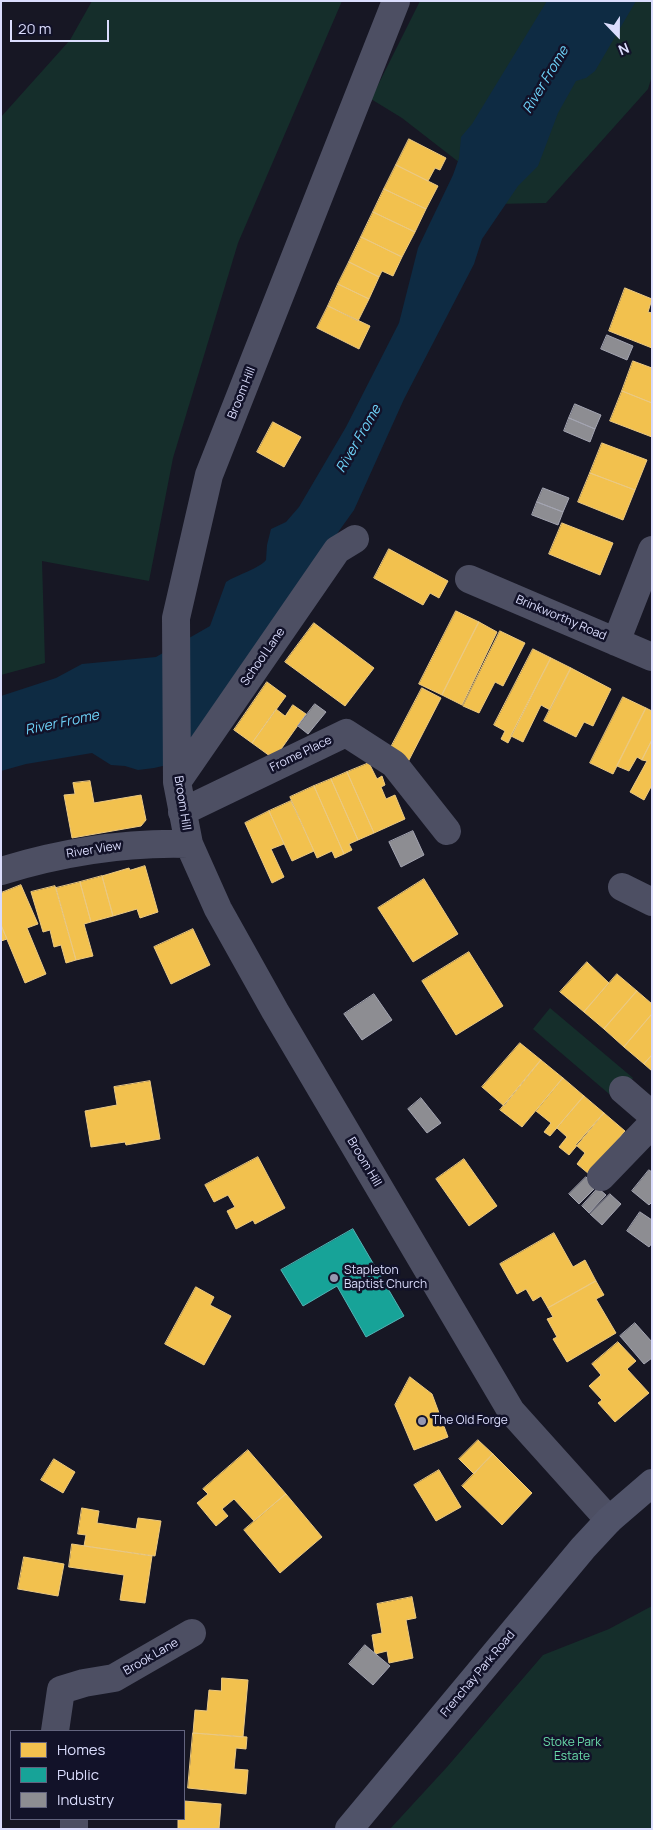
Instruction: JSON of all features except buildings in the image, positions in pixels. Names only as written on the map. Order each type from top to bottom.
[{"type":"main road","name":"Frenchay Park Road","points":[[349,1829],[609,1520],[652,1483]]},
{"type":"street","name":"Broom Hill","points":[[396,1],[209,475],[176,618],[175,630],[177,772],[182,812],[189,844],[218,909],[275,1012],[511,1411],[609,1520]]},
{"type":"street","name":"School Lane","points":[[177,772],[337,550],[355,539]]},
{"type":"street","points":[[616,642],[652,550]]},
{"type":"street","name":"Brinkworthy Road","points":[[470,579],[652,657]]},
{"type":"street","name":"Frome Place","points":[[182,812],[346,732],[394,764],[447,831]]},
{"type":"street","name":"River View","points":[[1,872],[39,860],[103,847],[157,843],[189,844]]},
{"type":"street","points":[[622,887],[652,902]]},
{"type":"street","points":[[623,1090],[652,1115]]},
{"type":"street","points":[[601,1177],[652,1124]]},
{"type":"street","name":"Brook Lane","points":[[54,1730],[61,1690],[84,1683],[114,1678],[192,1633]]},
{"type":"green space","points":[[92,1],[342,1],[238,243],[173,458],[149,581],[42,561],[45,663],[1,675],[1,117],[70,40]]},
{"type":"green space","points":[[420,1],[652,1],[652,76],[648,89],[546,203],[495,204],[460,163],[402,118],[371,99]]},
{"type":"green space","points":[[550,1008],[633,1078],[615,1099],[533,1029]]},
{"type":"green space","name":"Stoke Park Estate","points":[[652,1606],[652,1829],[390,1829],[447,1767],[543,1655],[609,1629]]},
{"type":"water","name":"River Frome","points":[[547,1],[636,1],[595,71],[586,78],[576,81],[558,113],[538,166],[518,186],[482,239],[474,264],[404,399],[354,510],[186,745],[167,765],[138,770],[125,766],[111,765],[92,753],[26,764],[1,771],[1,696],[56,678],[82,664],[156,657],[210,626],[226,582],[259,566],[266,560],[271,529],[286,522],[299,507],[346,427],[399,323],[418,248],[453,175],[459,158],[461,137],[472,124]]},
{"type":"place","name":"Stapleton Baptist Church","points":[[334,1278]]},
{"type":"place","name":"The Old Forge","points":[[422,1421]]}]
